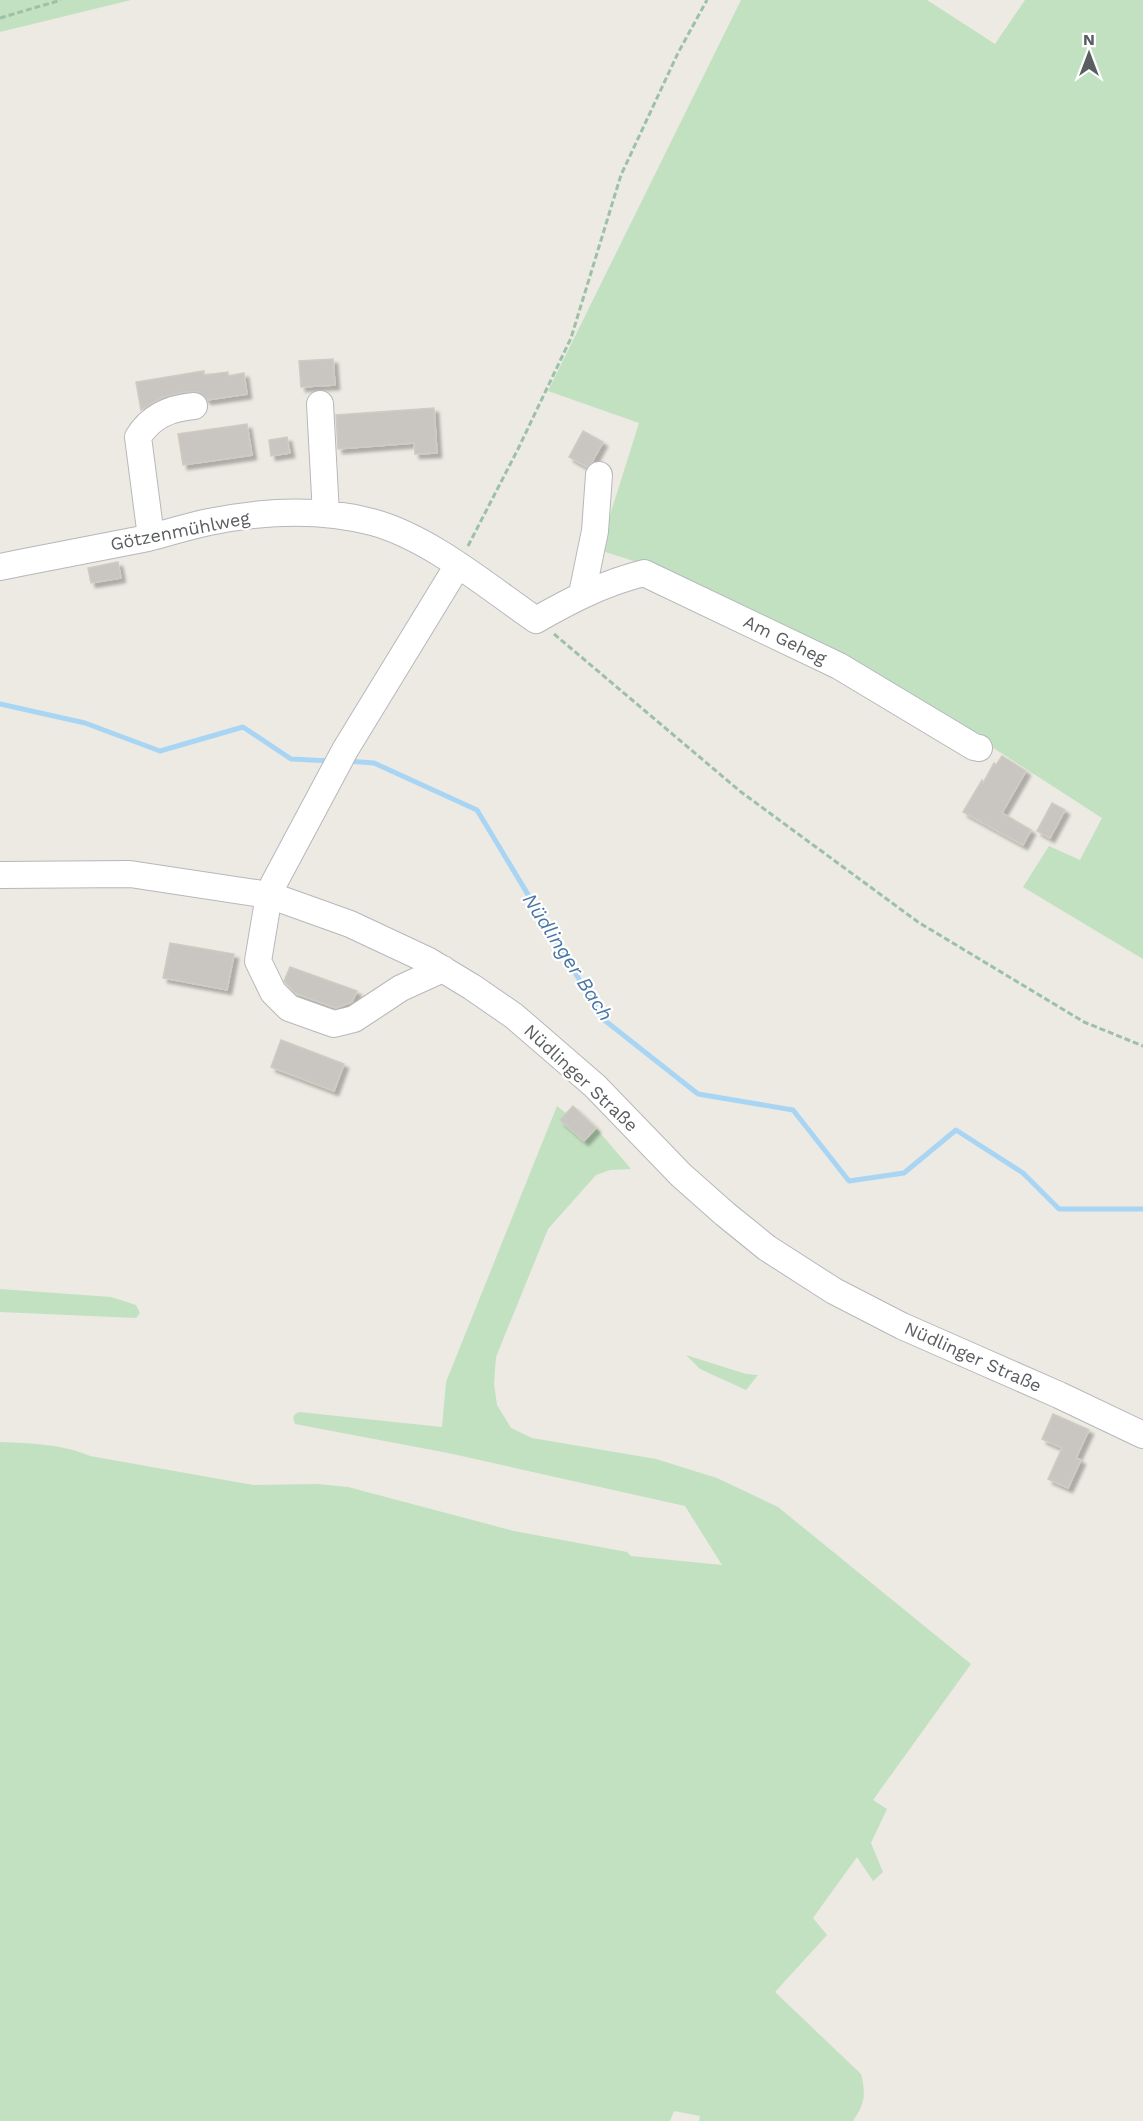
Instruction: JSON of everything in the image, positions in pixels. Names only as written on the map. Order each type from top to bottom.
[{"type":"street","points":[[320,404],[326,514]]},
{"type":"street","points":[[151,537],[138,437],[147,423],[178,408],[194,406]]},
{"type":"street","points":[[582,594],[595,531],[599,475]]},
{"type":"street","name":"Götzenmühlweg","points":[[0,567],[151,537],[210,522],[254,515],[310,512],[373,522],[416,540],[458,565],[536,620]]},
{"type":"street","points":[[443,969],[401,988],[354,1019],[334,1024],[289,1008],[273,992],[258,961],[268,895],[340,760],[458,565]]},
{"type":"street","name":"Am Geheg","points":[[536,620],[582,594],[617,579],[644,573],[839,666],[979,748]]},
{"type":"street","name":"Nüdlinger Straße","points":[[0,875],[130,874],[268,895],[350,924],[429,960],[514,1016],[586,1078],[681,1175],[767,1248],[834,1291],[902,1326],[1091,1409],[1143,1435]]},
{"type":"path","points":[[0,18],[61,0]]},
{"type":"path","points":[[458,565],[518,449],[571,338],[621,175],[678,53],[707,0]]},
{"type":"path","points":[[536,620],[741,792],[918,922],[1084,1022],[1143,1046]]},
{"type":"green space","points":[[0,0],[131,0],[0,32]]},
{"type":"green space","points":[[741,0],[927,0],[995,44],[1025,0],[1143,0],[1143,959],[1023,887],[1049,846],[1080,860],[1102,818],[981,740],[668,572],[599,550],[639,423],[548,391]]},
{"type":"green space","points":[[557,1106],[566,1113],[561,1120],[583,1141],[596,1128],[631,1169],[610,1170],[596,1175],[548,1229],[496,1357],[494,1383],[497,1405],[511,1428],[532,1438],[656,1459],[717,1478],[778,1507],[971,1664],[873,1800],[887,1809],[871,1843],[883,1872],[873,1881],[857,1857],[813,1918],[827,1935],[775,1992],[861,2074],[864,2087],[863,2099],[857,2115],[853,2121],[699,2121],[700,2116],[674,2111],[670,2121],[0,2121],[0,1442],[57,1447],[90,1456],[253,1485],[317,1484],[348,1487],[514,1531],[627,1552],[631,1556],[722,1565],[685,1506],[448,1453],[295,1424],[293,1418],[299,1412],[442,1427],[446,1382]]},
{"type":"green space","points":[[0,1289],[111,1297],[136,1305],[140,1313],[136,1318],[0,1312]]},
{"type":"green space","points":[[686,1355],[746,1374],[758,1375],[746,1390],[700,1369]]},
{"type":"building","points":[[333,359],[335,385],[301,387],[299,361]]},
{"type":"building","points":[[204,371],[204,375],[228,372],[228,376],[244,373],[247,394],[207,400],[199,392],[183,392],[163,397],[141,410],[136,382]]},
{"type":"building","points":[[434,408],[437,453],[415,454],[414,443],[338,449],[336,415]]},
{"type":"building","points":[[247,424],[252,455],[183,465],[178,434]]},
{"type":"building","points":[[583,431],[603,442],[587,467],[569,457]]},
{"type":"building","points":[[287,437],[290,453],[271,456],[269,440]]},
{"type":"building","points":[[118,562],[121,578],[91,583],[88,568]]},
{"type":"building","points":[[1002,756],[1026,771],[1002,813],[1031,830],[1023,845],[963,812],[982,780],[983,783],[994,763],[996,765]]},
{"type":"building","points":[[1052,803],[1065,810],[1050,838],[1037,831]]},
{"type":"building","points":[[170,943],[234,954],[227,990],[163,978]]},
{"type":"building","points":[[290,967],[357,991],[352,1002],[336,1008],[295,993],[284,981]]},
{"type":"building","points":[[281,1040],[344,1064],[334,1091],[271,1067]]},
{"type":"building","points":[[573,1106],[596,1128],[584,1141],[560,1120]]},
{"type":"building","points":[[1053,1414],[1089,1430],[1076,1458],[1081,1460],[1068,1488],[1048,1479],[1062,1448],[1042,1439]]},
{"type":"waterway","name":"Nüdlinger Bach","points":[[0,704],[85,723],[160,751],[243,727],[291,759],[332,761]]},
{"type":"waterway","name":"Nüdlinger Bach","points":[[347,761],[374,763],[477,810],[603,1019],[698,1094],[793,1110],[849,1181],[904,1173],[956,1130],[1023,1173],[1059,1209],[1143,1209]]}]
